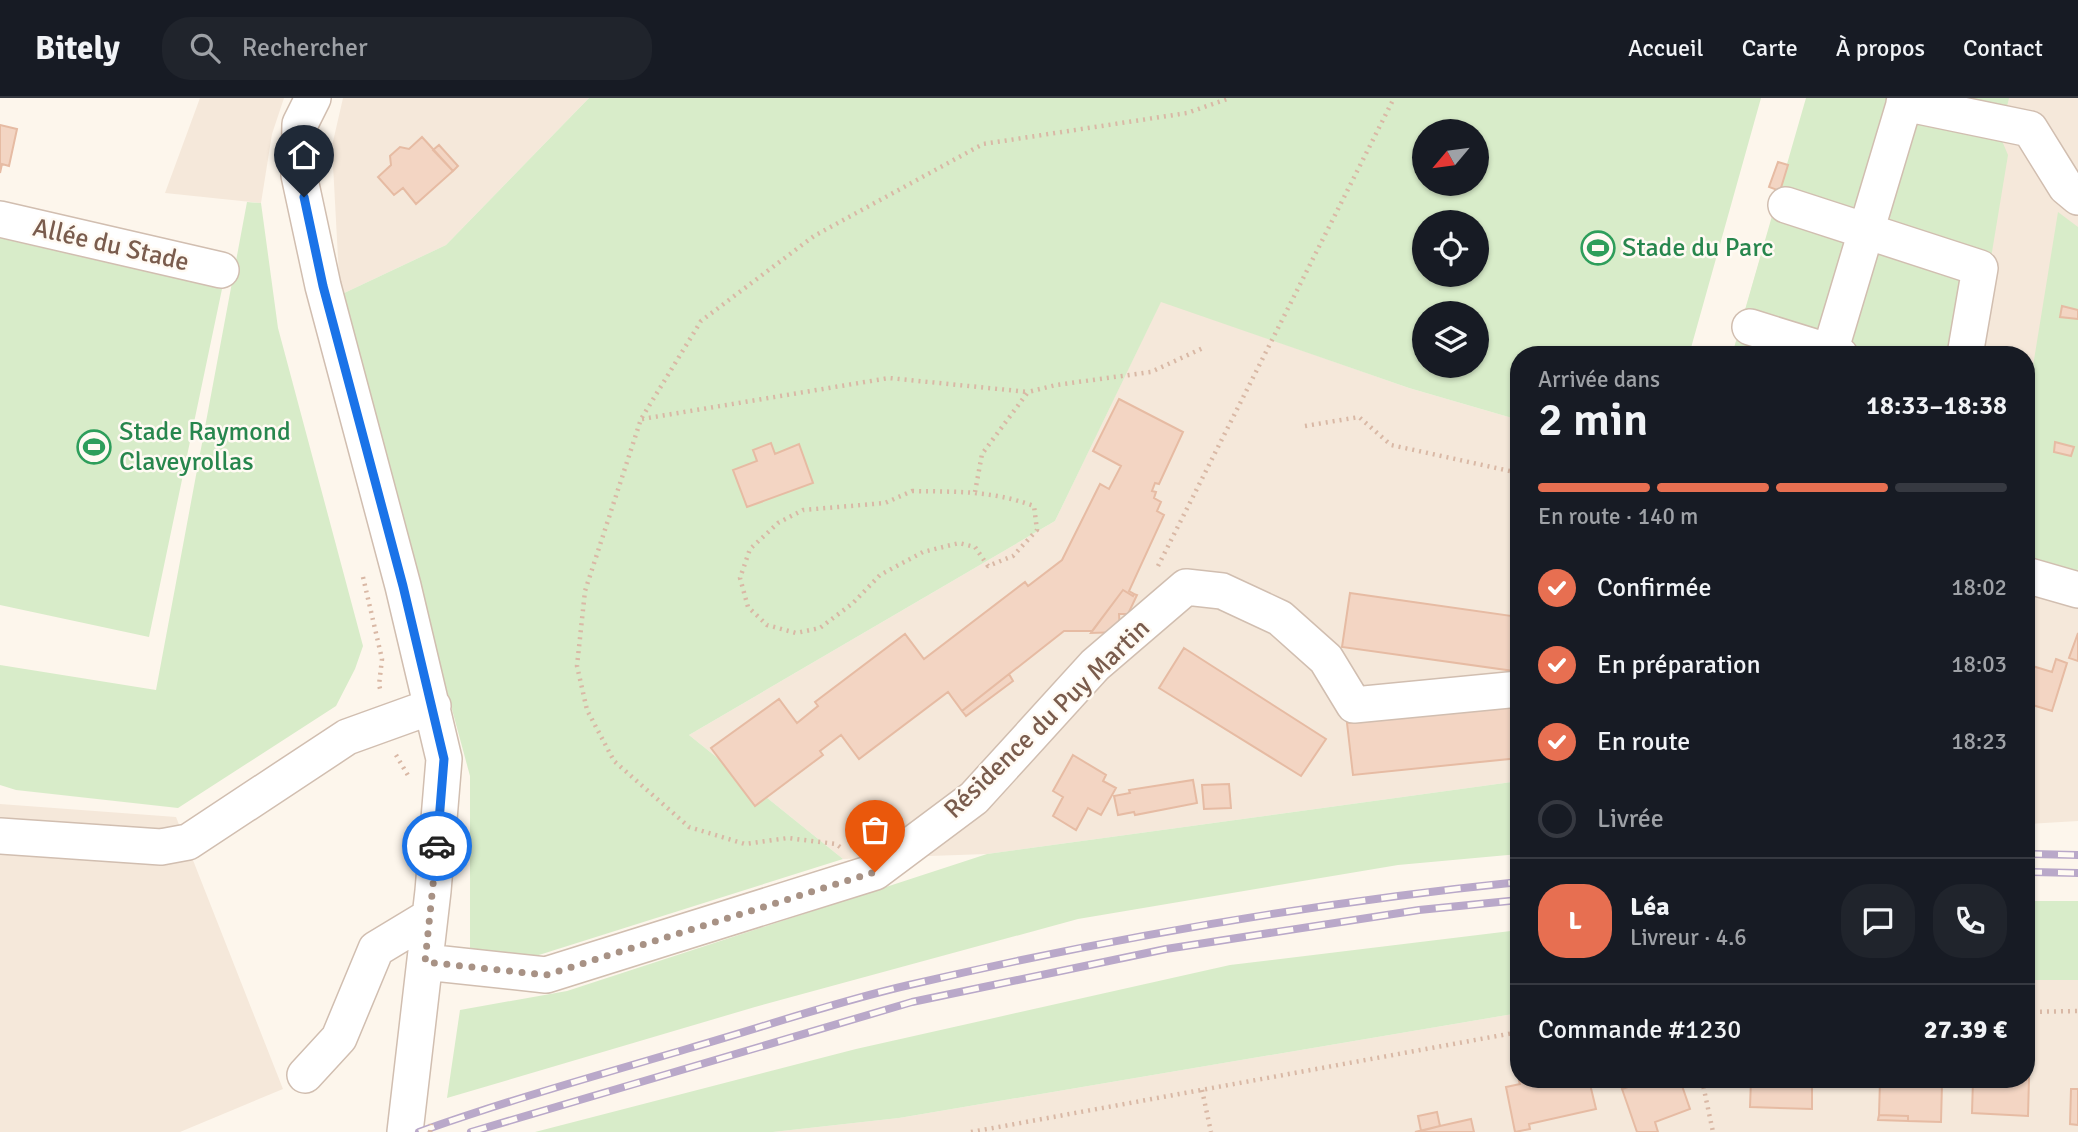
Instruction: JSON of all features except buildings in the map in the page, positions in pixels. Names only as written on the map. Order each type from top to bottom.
[{"type":"street","points":[[313,98],[300,124],[299,175],[323,286],[433,706],[444,759],[425,962],[419,1118]]},
{"type":"street","points":[[1835,346],[1905,100],[2031,113],[2066,187],[2078,197]]},
{"type":"street","points":[[1786,205],[1980,268],[1967,346]]},
{"type":"street","name":"Allée du Stade","points":[[0,219],[221,270]]},
{"type":"street","points":[[1750,327],[1808,346]]},
{"type":"street","points":[[2035,578],[2078,590]]},
{"type":"street","points":[[1186,587],[1222,591],[1280,618],[1326,659],[1354,705],[1510,690]]},
{"type":"street","name":"Résidence du Puy Martin","points":[[425,962],[546,975],[875,872],[974,798],[1095,665],[1186,587]]},
{"type":"street","points":[[0,836],[161,847],[188,842],[347,737],[433,706]]},
{"type":"street","points":[[305,1074],[339,1038],[376,948],[429,918]]},
{"type":"path","points":[[875,872],[836,844],[788,838],[745,844],[689,827],[614,761],[587,710],[576,666],[585,591],[641,419],[701,321],[814,236],[983,144],[1187,113],[1230,98]]},
{"type":"path","points":[[1186,587],[1157,567],[1394,98]]},
{"type":"path","points":[[641,419],[889,378],[1028,392],[1056,385],[1151,372],[1203,348]]},
{"type":"path","points":[[975,492],[982,454],[1028,392]]},
{"type":"path","points":[[1305,426],[1359,417],[1391,445],[1510,471]]},
{"type":"path","points":[[912,491],[975,492],[1007,496],[1034,506],[1037,530],[1013,556],[988,566],[975,547],[959,543],[923,552],[880,575],[853,603],[820,628],[796,633],[767,625],[748,607],[740,578],[750,549],[778,523],[803,510],[885,503],[912,491]]},
{"type":"path","points":[[360,566],[382,659],[379,685],[391,722],[396,756],[413,785]]},
{"type":"path","points":[[2035,1012],[2078,1012]]},
{"type":"path","points":[[971,1132],[1510,1034]]},
{"type":"path","points":[[1704,1088],[1713,1132]]},
{"type":"path","points":[[1202,1090],[1211,1132]]},
{"type":"path","points":[[419,1118],[430,1132]]},
{"type":"shaded area","points":[[200,98],[284,98],[272,134],[261,203],[165,193]]},
{"type":"shaded area","points":[[343,98],[589,98],[446,245],[340,295],[332,146]]},
{"type":"shaded area","points":[[1807,98],[2078,98],[2078,821],[2035,824],[2035,346],[1735,346]]},
{"type":"shaded area","points":[[1161,301],[1409,388],[1510,417],[1510,782],[987,854],[843,859],[689,735],[1055,521]]},
{"type":"shaded area","points":[[0,804],[176,817],[283,1089],[180,1132],[0,1132]]},
{"type":"shaded area","points":[[2035,980],[2078,980],[2078,1132],[773,1132],[899,1118],[1510,1015],[1510,1088],[2035,1088]]},
{"type":"green space","points":[[589,98],[1761,98],[1692,346],[1510,346],[1510,417],[1409,388],[1161,302],[1055,521],[689,735],[843,859],[523,960],[470,951],[470,776],[340,295],[446,245]]},
{"type":"green space","points":[[1806,98],[2009,98],[2000,136],[2008,155],[1976,346],[1735,346]]},
{"type":"green space","points":[[247,202],[261,203],[278,328],[363,646],[355,669],[336,706],[178,808],[16,790],[0,785],[0,665],[156,690]]},
{"type":"green space","points":[[2058,212],[2078,227],[2076,577],[2035,566],[2035,354]]},
{"type":"green space","name":"Stade Raymond Claveyrollas","points":[[0,238],[222,289],[149,637],[0,605]]},
{"type":"green space","points":[[1510,782],[1510,855],[1398,865],[1078,919],[755,1007],[447,1098],[460,1010],[567,991],[987,854]]},
{"type":"green space","points":[[2035,901],[2078,901],[2078,980],[2035,980]]},
{"type":"green space","points":[[1510,931],[1510,1015],[899,1118],[773,1132],[535,1132],[856,1049],[1230,965]]},
{"type":"railway","points":[[2035,854],[2078,855]]},
{"type":"railway","points":[[2035,872],[2078,873]]},
{"type":"railway","points":[[419,1132],[554,1088],[909,985],[1136,937],[1288,911],[1510,883]]},
{"type":"railway","points":[[471,1132],[912,1002],[1166,949],[1419,910],[1510,901]]},
{"type":"way so far","points":[[437,846],[425,962],[546,975],[875,872]]},
{"type":"place","name":"Stade du Parc","points":[[1598,248]]},
{"type":"place","name":"Stade Raymond Claveyrollas","points":[[94,447]]},
{"type":"route","points":[[304,197],[323,286],[403,586],[444,759],[437,846]]}]
